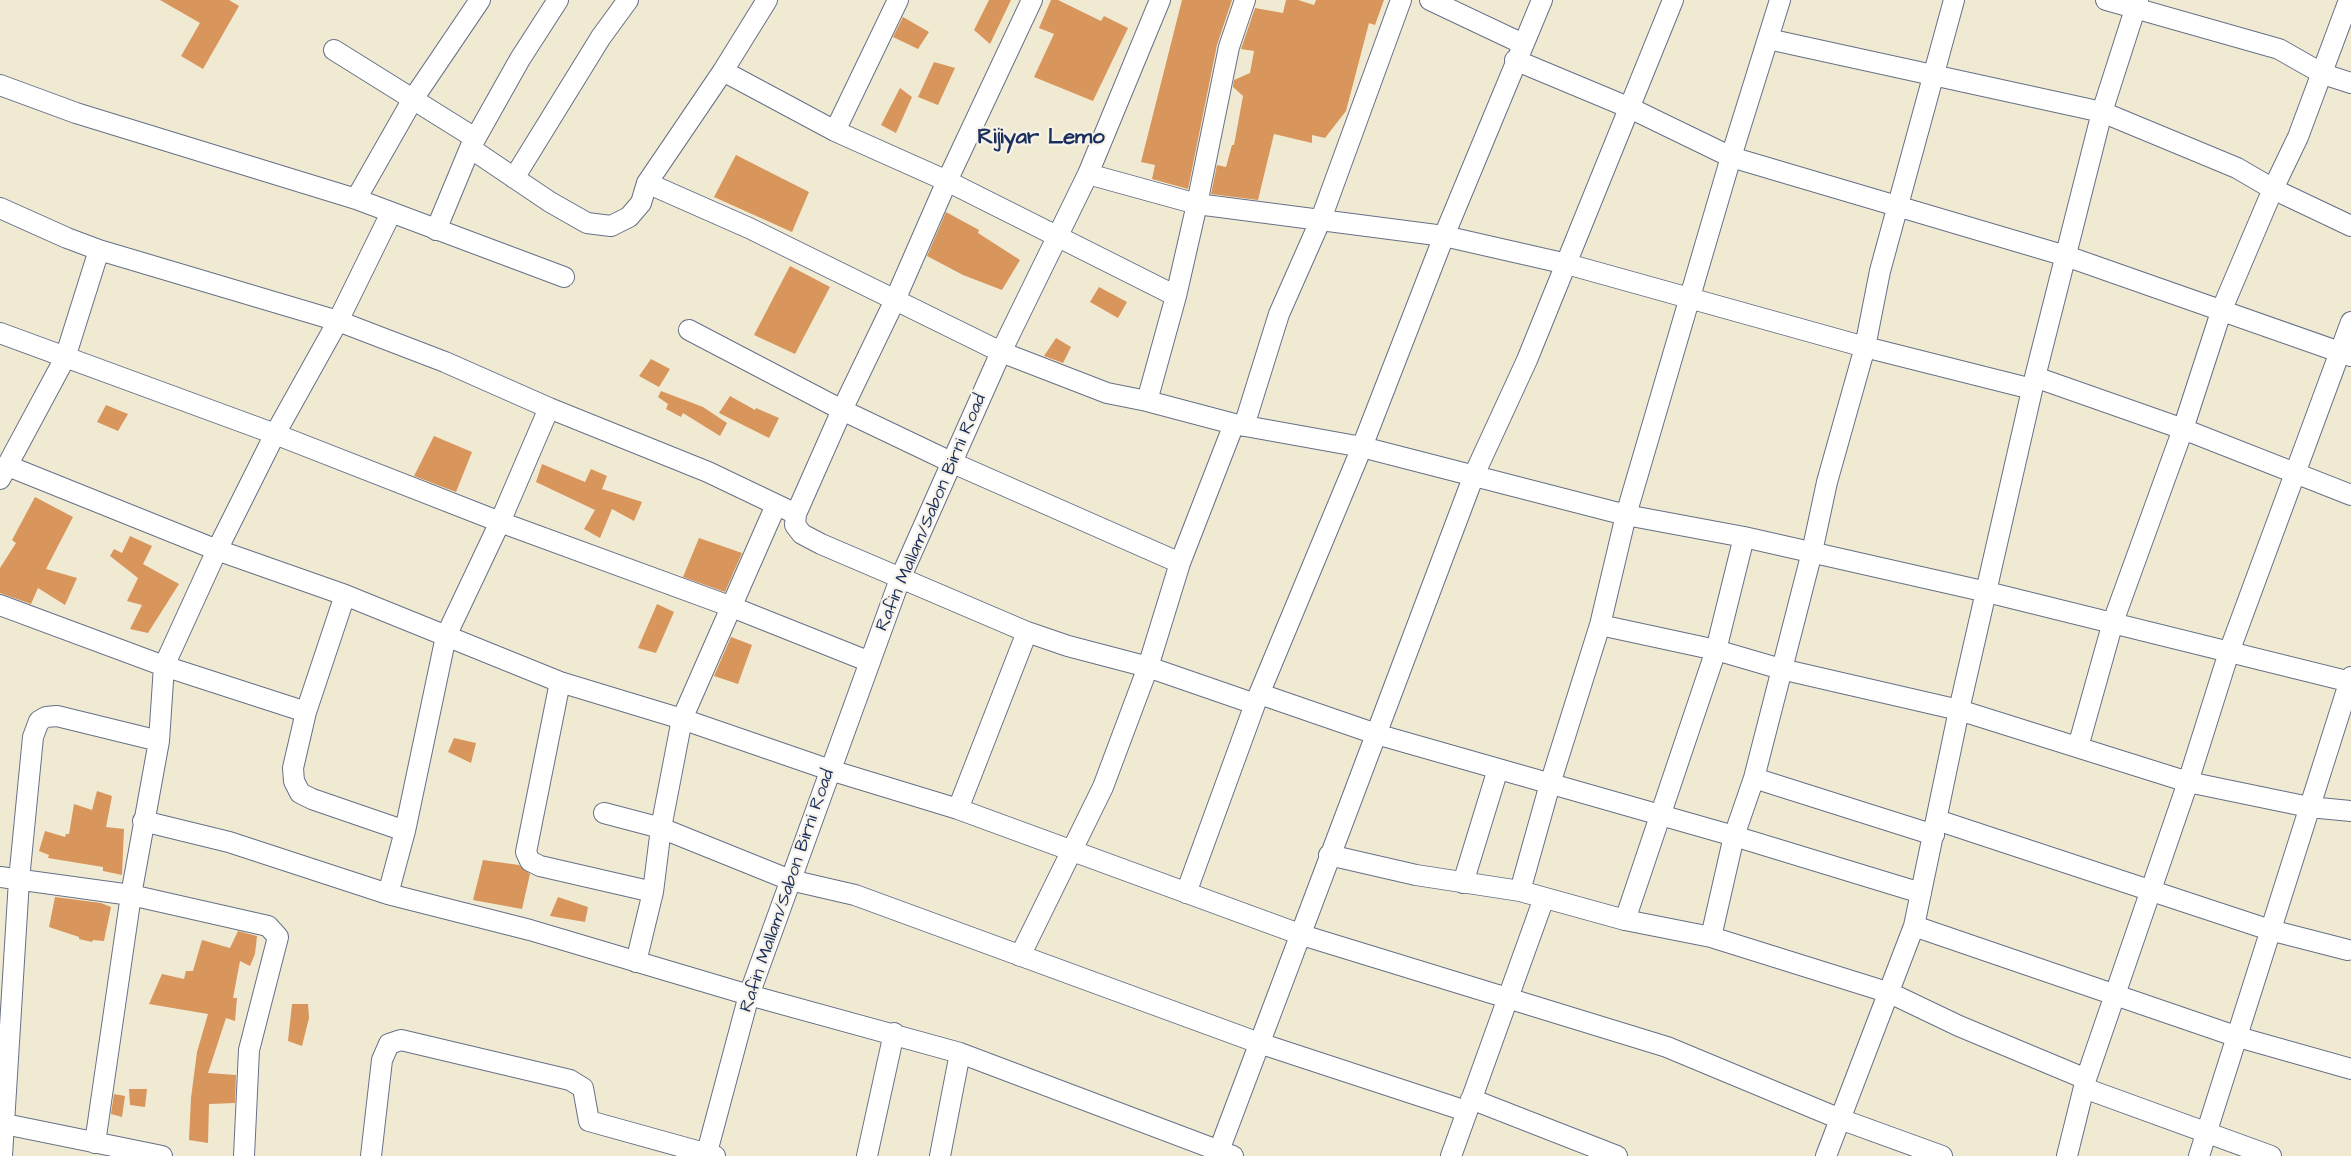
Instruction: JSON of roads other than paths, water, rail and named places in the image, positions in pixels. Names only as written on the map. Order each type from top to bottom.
[{"type":"street","points":[[356,199],[413,98],[480,0]]},
{"type":"street","points":[[436,230],[472,143],[520,59],[558,0]]},
{"type":"street","points":[[514,178],[602,36],[628,0]]},
{"type":"street","points":[[334,50],[413,98],[514,178],[587,223],[611,226],[629,217],[641,202],[647,183],[723,71],[767,0]]},
{"type":"street","points":[[835,131],[898,0]]},
{"type":"street","points":[[1032,0],[947,181],[895,300],[842,410],[796,514],[796,525],[802,534],[900,579],[1028,632],[1068,646],[1148,667],[1659,816],[1734,836],[1921,893]]},
{"type":"street","name":"Rafin Mallam/Sabon Birni Road","points":[[709,1155],[749,995],[900,579],[1001,352],[1088,174],[1160,0]]},
{"type":"street","points":[[1147,401],[1176,296],[1229,47],[1244,0]]},
{"type":"street","points":[[1020,956],[1103,787],[1148,667],[1180,563],[1239,425],[1279,314],[1321,219],[1401,0]]},
{"type":"street","points":[[1430,0],[1519,52],[1731,157],[1896,208],[2066,256],[2222,309],[2345,354]]},
{"type":"street","points":[[1186,893],[1258,699],[1362,447],[1444,236],[1542,0]]},
{"type":"street","points":[[143,821],[229,842],[388,894],[530,930],[749,995],[894,1033],[960,1053],[1222,1154],[1259,1044],[1302,935],[1329,855],[1474,475],[1527,360],[1673,0]]},
{"type":"street","points":[[1520,891],[1550,784],[1600,625],[1626,515],[1731,157],[1780,0]]},
{"type":"street","points":[[1711,937],[1734,836],[1754,778],[1812,552],[1827,482],[1865,347],[1880,271],[1896,208],[1954,0]]},
{"type":"street","points":[[2106,0],[2137,5],[2280,49],[2323,74],[2351,83]]},
{"type":"street","points":[[2078,747],[2112,622],[2183,429],[2222,309],[2273,189],[2298,137],[2349,0]]},
{"type":"street","points":[[1826,1156],[1914,926],[1958,710],[1987,592],[2034,383],[2102,112],[2137,5]]},
{"type":"street","points":[[1768,39],[2102,112],[2236,168],[2273,189],[2351,226]]},
{"type":"street","points":[[723,71],[835,131],[947,181],[1176,296]]},
{"type":"street","points":[[0,85],[76,113],[243,162],[356,199],[564,277]]},
{"type":"street","points":[[1088,174],[1197,204],[1444,236],[1567,264],[1690,300],[1865,347],[2034,383],[2183,429],[2351,495]]},
{"type":"street","points":[[647,183],[749,228],[1001,352],[1108,393],[1239,425],[1362,447],[1626,515],[1812,552],[1987,592],[2350,680],[2199,1156]]},
{"type":"street","points":[[0,208],[99,250],[338,321],[445,362],[550,408],[708,472],[796,514]]},
{"type":"street","points":[[95,1143],[131,895],[159,741],[164,666],[217,550],[275,434],[338,321],[391,213]]},
{"type":"street","points":[[99,250],[65,358],[4,472],[345,595],[560,682],[682,719],[830,770],[958,808],[1302,935],[1667,1047],[1840,1119],[1942,1156]]},
{"type":"street","points":[[2067,1156],[2085,1083],[2188,782],[2229,652],[2296,473],[2345,354],[2351,322]]},
{"type":"street","points":[[689,330],[842,410],[953,463],[1180,563]]},
{"type":"street","points":[[0,333],[275,434],[500,522],[732,607],[870,662]]},
{"type":"street","points":[[388,894],[405,831],[446,636],[500,522],[550,408]]},
{"type":"street","points":[[636,962],[653,892],[661,828],[682,719],[776,505]]},
{"type":"street","points":[[1625,920],[1716,650],[1744,537]]},
{"type":"street","points":[[345,595],[306,712],[293,768],[294,781],[300,794],[405,831]]},
{"type":"street","points":[[0,605],[164,666],[306,712]]},
{"type":"street","points":[[1600,625],[1716,650],[1781,669],[1958,710],[2188,782],[2309,807],[2351,811]]},
{"type":"street","points":[[958,808],[1028,632]]},
{"type":"street","points":[[560,682],[526,852],[530,861],[540,866],[653,892]]},
{"type":"street","points":[[2,1156],[9,879],[33,737],[39,721],[46,717],[57,716],[159,741]]},
{"type":"street","points":[[1463,882],[1498,769]]},
{"type":"street","points":[[1754,778],[1935,827],[2270,930],[2348,950]]},
{"type":"street","points":[[604,813],[661,828],[790,880],[855,894],[1259,1044],[1468,1105],[1617,1156]]},
{"type":"street","points":[[1329,855],[1416,876],[1520,891],[1625,920],[1711,937],[1890,992],[1959,1026],[2085,1083],[2271,1156]]},
{"type":"street","points":[[9,879],[131,895],[268,926],[278,937],[249,1050],[244,1156]]},
{"type":"street","points":[[1451,1156],[1544,898]]},
{"type":"street","points":[[1914,926],[2238,1037],[2351,1069]]},
{"type":"street","points":[[867,1156],[894,1033]]},
{"type":"street","points":[[372,1156],[382,1060],[389,1044],[401,1040],[570,1080],[583,1088],[589,1121],[709,1155]]},
{"type":"street","points":[[940,1156],[960,1053]]},
{"type":"street","points":[[2,1124],[162,1156]]},
{"type":"district","name":"Rijiyar Lemo","points":[[1041,138]]}]
